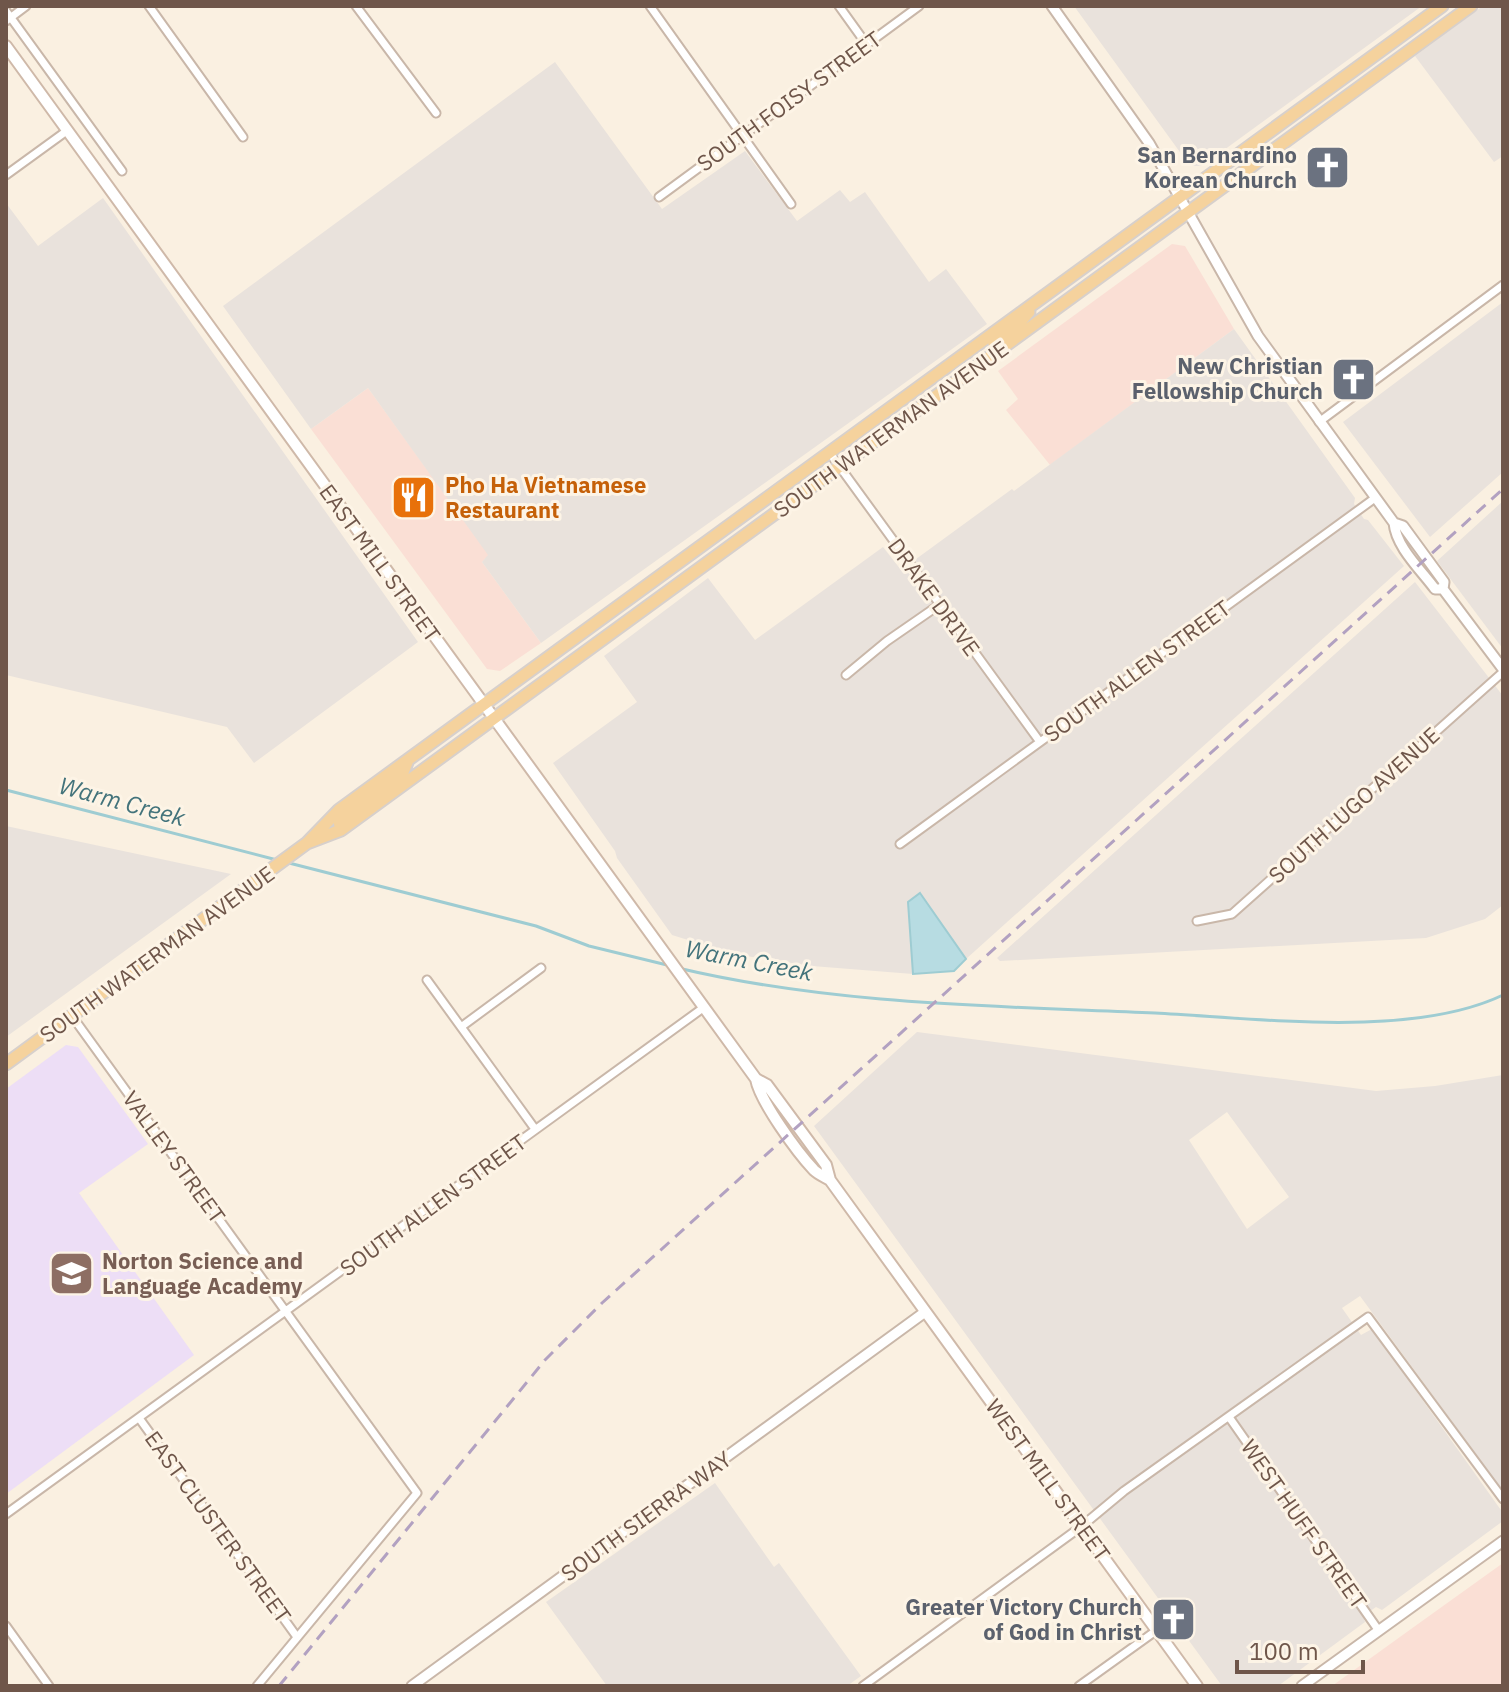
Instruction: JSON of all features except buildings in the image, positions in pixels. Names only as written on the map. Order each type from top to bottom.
[{"type":"main road","name":"SOUTH WATERMAN AVENUE","points":[[6,1064],[307,843],[329,817],[1442,6]]},
{"type":"main road","name":"SOUTH WATERMAN AVENUE","points":[[307,843],[341,830],[1471,6]]},
{"type":"main road","name":"EAST MILL STREET","points":[[6,46],[756,1079],[759,1093],[788,1135],[815,1172],[830,1180],[925,1312]]},
{"type":"main road","points":[[995,353],[994,343],[1016,327],[1042,296]]},
{"type":"main road","points":[[341,830],[339,821],[402,775],[408,759]]},
{"type":"main road","name":"WEST MILL STREET","points":[[925,1312],[1197,1686]]},
{"type":"street","points":[[26,6],[8,16],[122,171]]},
{"type":"street","points":[[149,6],[243,137]]},
{"type":"street","points":[[356,6],[436,113]]},
{"type":"street","points":[[650,6],[791,204]]},
{"type":"street","points":[[839,6],[867,45]]},
{"type":"street","name":"SOUTH FOISY STREET","points":[[659,197],[919,6]]},
{"type":"street","points":[[1052,6],[1141,131],[1181,196],[1258,336],[1394,523],[1395,534],[1418,566],[1435,589],[1443,589],[1503,670]]},
{"type":"street","points":[[6,175],[68,130]]},
{"type":"street","points":[[1319,422],[1503,285]]},
{"type":"street","name":"DRAKE DRIVE","points":[[829,452],[1040,742]]},
{"type":"street","name":"SOUTH ALLEN STREET","points":[[900,844],[1375,498]]},
{"type":"street","points":[[846,675],[887,641],[939,605]]},
{"type":"street","name":"SOUTH LUGO AVENUE","points":[[1197,921],[1232,914],[1503,670]]},
{"type":"street","points":[[461,1027],[541,968]]},
{"type":"street","points":[[427,980],[535,1129]]},
{"type":"street","name":"SOUTH ALLEN STREET","points":[[6,1514],[703,1008]]},
{"type":"street","name":"VALLEY STREET","points":[[72,1016],[417,1493],[297,1637]]},
{"type":"street","name":"SOUTH SIERRA WAY","points":[[412,1686],[925,1312]]},
{"type":"street","points":[[863,1686],[1082,1526],[1124,1491],[1368,1317],[1503,1499]]},
{"type":"street","name":"WEST HUFF STREET","points":[[1229,1417],[1379,1631]]},
{"type":"street","name":"EAST CLUSTER STREET","points":[[139,1418],[297,1637]]},
{"type":"street","points":[[1302,1686],[1503,1541]]},
{"type":"street","points":[[6,1626],[49,1686]]},
{"type":"street","points":[[1079,1686],[1157,1630]]},
{"type":"street","points":[[257,1686],[297,1637]]},
{"type":"shaded area","points":[[1074,6],[1422,6],[1202,166],[1190,166]]},
{"type":"shaded area","points":[[1483,6],[1503,6],[1503,156],[1494,162],[1415,56]]},
{"type":"shaded area","points":[[555,62],[662,209],[745,151],[797,221],[840,190],[850,202],[865,192],[929,282],[946,269],[987,324],[541,643],[482,562],[488,555],[368,388],[311,429],[223,306]]},
{"type":"shaded area","points":[[103,198],[418,642],[254,763],[227,727],[6,675],[6,203],[38,246]]},
{"type":"shaded area","points":[[1172,244],[1185,246],[1234,329],[1050,465],[1006,410],[1018,399],[998,371]]},
{"type":"shaded area","points":[[1503,302],[1503,472],[1430,537],[1343,422]]},
{"type":"shaded area","points":[[1234,329],[1355,498],[1354,504],[1364,519],[1404,566],[966,959],[921,894],[908,902],[913,974],[812,966],[733,954],[672,935],[553,763],[637,702],[604,656],[708,578],[755,640],[883,547],[901,570]]},
{"type":"shaded area","points":[[368,388],[489,555],[482,562],[541,643],[500,671],[487,669],[311,429]]},
{"type":"shaded area","points":[[1503,501],[1503,649],[1437,561]]},
{"type":"shaded area","points":[[1415,582],[1503,696],[1503,905],[1485,919],[1426,938],[1000,961],[997,958]]},
{"type":"shaded area","points":[[6,826],[231,874],[6,1037]]},
{"type":"shaded area","points":[[917,1032],[1376,1091],[1435,1086],[1503,1075],[1503,1491],[1360,1296],[1342,1308],[1361,1335],[1372,1329],[1503,1513],[1503,1521],[1382,1610],[1376,1607],[1363,1616],[1365,1622],[1278,1686],[1222,1686],[814,1126]],"holes":[[[1227,1112],[1289,1197],[1247,1229],[1189,1140]]]},
{"type":"shaded area","name":"Norton Science and Language Academy","points":[[66,1045],[78,1047],[148,1144],[79,1193],[194,1355],[6,1494],[6,1089]]},
{"type":"shaded area","points":[[715,1483],[774,1567],[779,1563],[861,1676],[847,1686],[607,1686],[546,1602]]},
{"type":"shaded area","points":[[1503,1563],[1503,1686],[1332,1686],[1411,1629]]},
{"type":"water","points":[[920,893],[966,959],[954,971],[913,974],[908,902]]},
{"type":"waterway","name":"Warm Creek","points":[[6,790],[277,860]]},
{"type":"waterway","name":"Warm Creek","points":[[289,863],[536,926],[589,946],[667,965]]},
{"type":"waterway","name":"Warm Creek","points":[[678,968],[796,990],[855,997],[1285,1021],[1379,1021],[1424,1017],[1466,1009],[1503,995]]},
{"type":"railway","points":[[279,1686],[545,1360],[602,1303],[1503,489]]},
{"type":"place","name":"San Bernardino Korean Church","points":[[1328,168]]},
{"type":"place","name":"New Christian Fellowship Church","points":[[1354,379]]},
{"type":"place","name":"Pho Ha Vietnamese Restaurant","points":[[414,498]]},
{"type":"place","name":"Norton Science and Language Academy","points":[[71,1274]]},
{"type":"place","name":"Greater Victory Church of God in Christ","points":[[1173,1620]]}]
